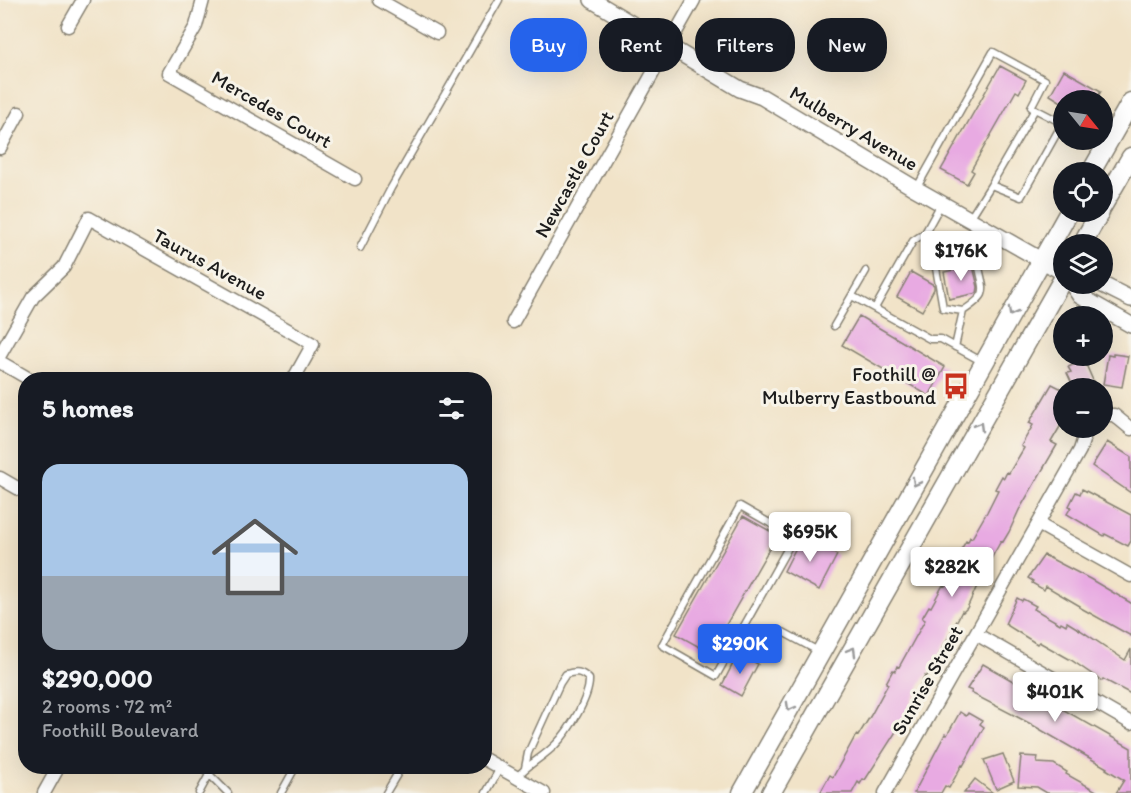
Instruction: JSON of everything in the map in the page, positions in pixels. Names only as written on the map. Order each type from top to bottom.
[{"type":"main road","points":[[1113,124],[1131,102]]},
{"type":"main road","points":[[1113,188],[1131,157]]},
{"type":"main road","points":[[742,793],[1063,222]]},
{"type":"main road","points":[[771,793],[1053,294]]},
{"type":"street","points":[[68,26],[83,0]]},
{"type":"street","name":"Mercedes Court","points":[[203,0],[196,26],[170,73],[356,179]]},
{"type":"street","points":[[379,0],[437,33]]},
{"type":"street","name":"Mulberry Avenue","points":[[591,0],[622,18]]},
{"type":"street","name":"Newcastle Court","points":[[683,20],[694,0]]},
{"type":"street","name":"Mulberry Avenue","points":[[683,54],[740,89],[762,98],[1053,268]]},
{"type":"street","name":"Newcastle Court","points":[[513,322],[654,72]]},
{"type":"street","points":[[0,148],[19,113]]},
{"type":"street","name":"Taurus Avenue","points":[[0,355],[33,297],[64,267],[89,218],[313,344],[297,372]]},
{"type":"street","points":[[1113,290],[1131,299]]},
{"type":"street","points":[[1079,294],[1131,325]]},
{"type":"street","points":[[0,362],[18,372]]},
{"type":"street","points":[[1113,415],[1131,429]]},
{"type":"street","name":"Sunrise Street","points":[[885,793],[1080,450],[1084,438]]},
{"type":"street","points":[[0,478],[18,488]]},
{"type":"street","points":[[1038,524],[1131,576]]},
{"type":"street","points":[[976,634],[1131,723]]},
{"type":"street","points":[[492,764],[521,773],[544,793]]},
{"type":"street","points":[[44,793],[55,774]]},
{"type":"lane","points":[[360,248],[391,188],[499,0]]},
{"type":"lane","points":[[916,189],[993,52],[1045,80],[1031,107],[1053,119]]},
{"type":"lane","points":[[969,220],[1035,109]]},
{"type":"lane","points":[[991,185],[1021,197],[1053,141]]},
{"type":"lane","points":[[875,308],[913,241],[925,233],[941,204]]},
{"type":"lane","points":[[925,233],[948,246],[978,263],[984,293],[981,300],[963,311],[943,308],[936,268],[948,246]]},
{"type":"lane","points":[[834,327],[866,271]]},
{"type":"lane","points":[[852,296],[930,339],[941,339],[984,363]]},
{"type":"lane","points":[[955,347],[963,311]]},
{"type":"lane","points":[[740,506],[794,537],[768,582],[716,676],[662,645],[740,506]]},
{"type":"lane","points":[[783,632],[821,652]]},
{"type":"lane","points":[[583,673],[589,679],[590,687],[580,709],[556,744],[521,773],[560,683],[566,674],[583,673]]},
{"type":"lane","points":[[486,793],[500,768]]},
{"type":"lane","points":[[199,793],[210,774],[228,793]]},
{"type":"lane","points":[[281,793],[292,774]]},
{"type":"lane","points":[[386,793],[397,774]]},
{"type":"building","points":[[1000,66],[1026,80],[1019,93],[1016,91],[971,170],[974,172],[967,184],[941,170]]},
{"type":"building","points":[[1064,70],[1099,90],[1053,90],[1053,97],[1050,95]]},
{"type":"building","points":[[973,266],[978,287],[977,293],[949,299],[944,272]]},
{"type":"building","points":[[911,272],[934,285],[922,311],[897,297]]},
{"type":"building","points":[[859,316],[945,367],[929,396],[842,345]]},
{"type":"building","points":[[1113,354],[1128,356],[1122,387],[1113,386],[1113,378],[1104,378],[1106,366],[1113,366]]},
{"type":"building","points":[[1087,366],[1092,378],[1069,378],[1067,373],[1071,372],[1068,367]]},
{"type":"building","points":[[1053,384],[1053,438],[1051,442],[1057,445],[1019,510],[1009,532],[1003,542],[1001,541],[982,575],[967,608],[962,611],[899,727],[865,780],[863,779],[860,784],[858,782],[852,793],[820,793],[830,775],[833,777],[856,735],[858,736],[871,715],[893,670],[899,667],[925,620],[922,618],[943,585],[945,586],[962,555],[959,553],[966,541],[972,538],[987,512],[1002,476],[1004,478],[1007,472],[1009,473],[1024,448],[1021,446],[1033,425],[1029,423]]},
{"type":"building","points":[[1107,442],[1131,457],[1131,493],[1092,466]]},
{"type":"building","points":[[1082,489],[1131,515],[1131,541],[1128,546],[1105,534],[1104,536],[1067,514],[1076,492],[1080,494]]},
{"type":"building","points":[[743,516],[777,535],[710,653],[676,634]]},
{"type":"building","points":[[802,536],[837,555],[819,590],[784,571]]},
{"type":"building","points":[[1044,555],[1131,603],[1131,636],[1046,586],[1044,590],[1032,583],[1033,581],[1028,578]]},
{"type":"building","points":[[1017,598],[1036,606],[1034,609],[1060,624],[1061,622],[1066,625],[1067,622],[1125,660],[1131,649],[1131,694],[1103,679],[1102,681],[1071,660],[1039,642],[1037,644],[1005,624]]},
{"type":"building","points":[[738,654],[758,664],[741,696],[722,685]]},
{"type":"building","points":[[983,664],[1131,748],[1131,793],[1116,793],[1124,780],[1107,768],[971,693],[972,691],[967,689]]},
{"type":"building","points":[[960,712],[966,716],[968,713],[982,721],[980,724],[984,727],[963,766],[949,788],[945,786],[941,793],[914,793],[945,734],[947,735]]},
{"type":"building","points":[[1003,754],[1014,781],[996,789],[984,760]]},
{"type":"building","points":[[1021,756],[1038,757],[1037,763],[1054,764],[1067,772],[1066,774],[1100,793],[1047,793],[1037,787],[1018,786]]},
{"type":"building","points":[[975,779],[993,793],[964,793]]},
{"type":"place","name":"Foothill @ Mulberry Eastbound","points":[[956,386]]}]
